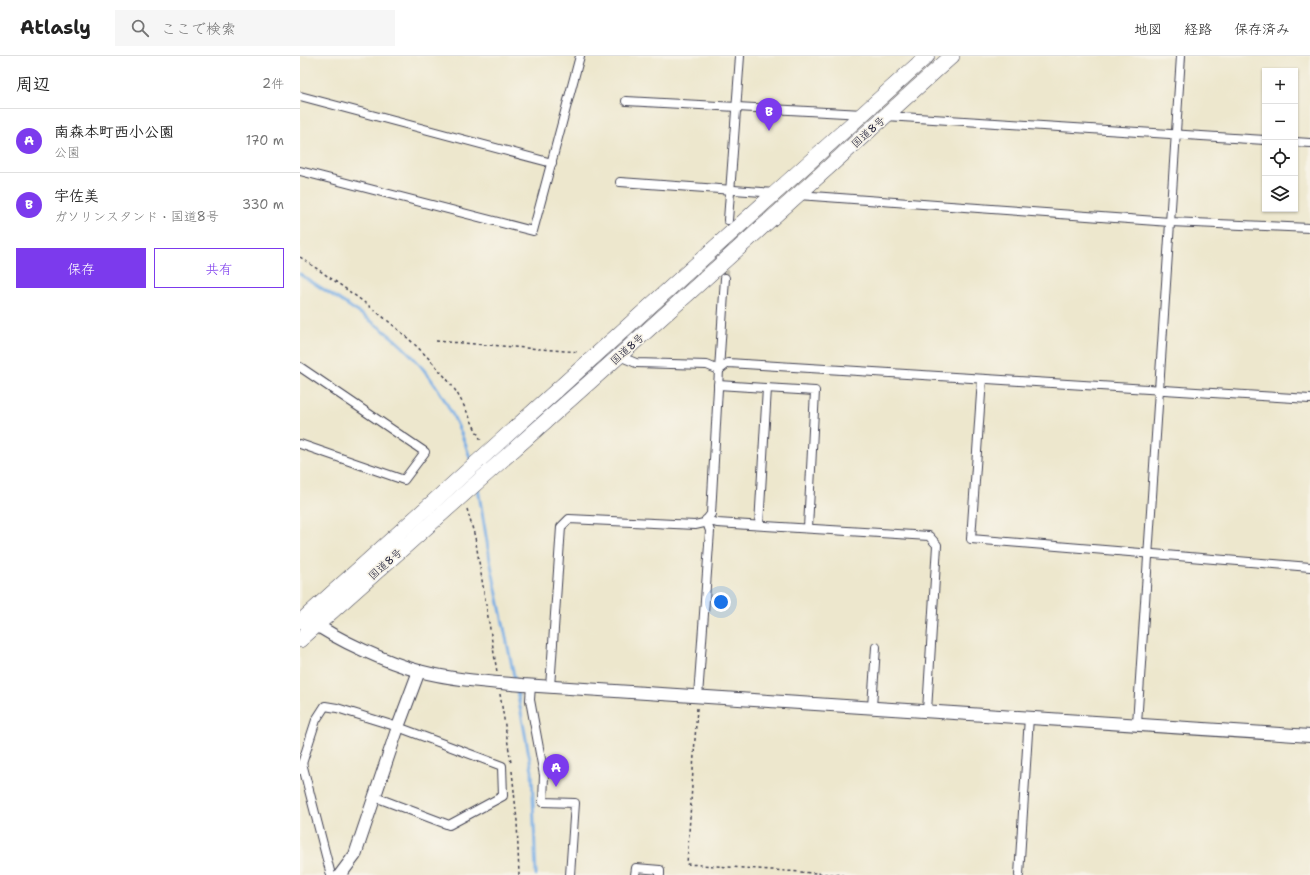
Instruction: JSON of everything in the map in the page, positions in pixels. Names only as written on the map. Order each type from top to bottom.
[{"type":"highway","name":"国道8号","points":[[300,640],[306,620],[927,56]]},
{"type":"highway","name":"国道8号","points":[[306,620],[492,470],[952,56]]},
{"type":"street","points":[[300,170],[533,231],[580,56]]},
{"type":"street","points":[[728,220],[740,56]]},
{"type":"street","points":[[1137,724],[1181,56]]},
{"type":"street","points":[[300,96],[552,163]]},
{"type":"street","points":[[626,101],[863,114]]},
{"type":"street","points":[[885,116],[1262,140]]},
{"type":"street","points":[[1298,142],[1310,143]]},
{"type":"street","points":[[620,182],[776,193]]},
{"type":"street","points":[[798,195],[1170,222],[1310,228]]},
{"type":"street","points":[[550,687],[561,527],[569,519],[695,525],[704,523],[711,514],[725,278]]},
{"type":"street","points":[[619,356],[636,363],[707,365],[719,370]]},
{"type":"street","points":[[719,370],[728,363],[1310,399]]},
{"type":"street","points":[[300,367],[425,452],[404,480],[300,444]]},
{"type":"street","points":[[982,379],[971,539],[1148,555],[1310,567]]},
{"type":"street","points":[[718,385],[815,391],[808,528]]},
{"type":"street","points":[[759,525],[767,388]]},
{"type":"street","points":[[706,520],[759,525],[930,536],[937,545],[927,711]]},
{"type":"street","points":[[698,696],[710,531],[706,520]]},
{"type":"street","points":[[306,620],[368,652],[419,671],[464,679],[550,687],[1310,736]]},
{"type":"street","points":[[872,707],[876,647]]},
{"type":"street","points":[[340,875],[355,855],[398,727],[419,671]]},
{"type":"street","points":[[522,685],[530,700],[544,775],[543,802],[575,803],[570,875]]},
{"type":"street","points":[[331,875],[301,767],[316,720],[325,706],[337,708],[398,727],[502,766],[503,796],[449,825],[375,797]]},
{"type":"street","points":[[1019,875],[1029,717]]},
{"type":"street","points":[[635,875],[636,868],[660,870],[660,875]]},
{"type":"path","points":[[300,257],[366,302],[402,331],[423,352],[452,384],[487,454]]},
{"type":"path","points":[[436,341],[599,354]]},
{"type":"path","points":[[698,696],[687,864],[843,875]]},
{"type":"waterway","points":[[300,274],[386,332],[410,354],[430,378],[447,404],[466,446],[471,461]]},
{"type":"waterway","points":[[478,488],[490,560],[515,681]]},
{"type":"waterway","points":[[516,686],[532,771],[536,875]]},
{"type":"tunnel","points":[[725,278],[727,237]]},
{"type":"place","name":"宇佐美","points":[[769,131]]},
{"type":"place","name":"南森本町西小公園","points":[[556,787]]}]
